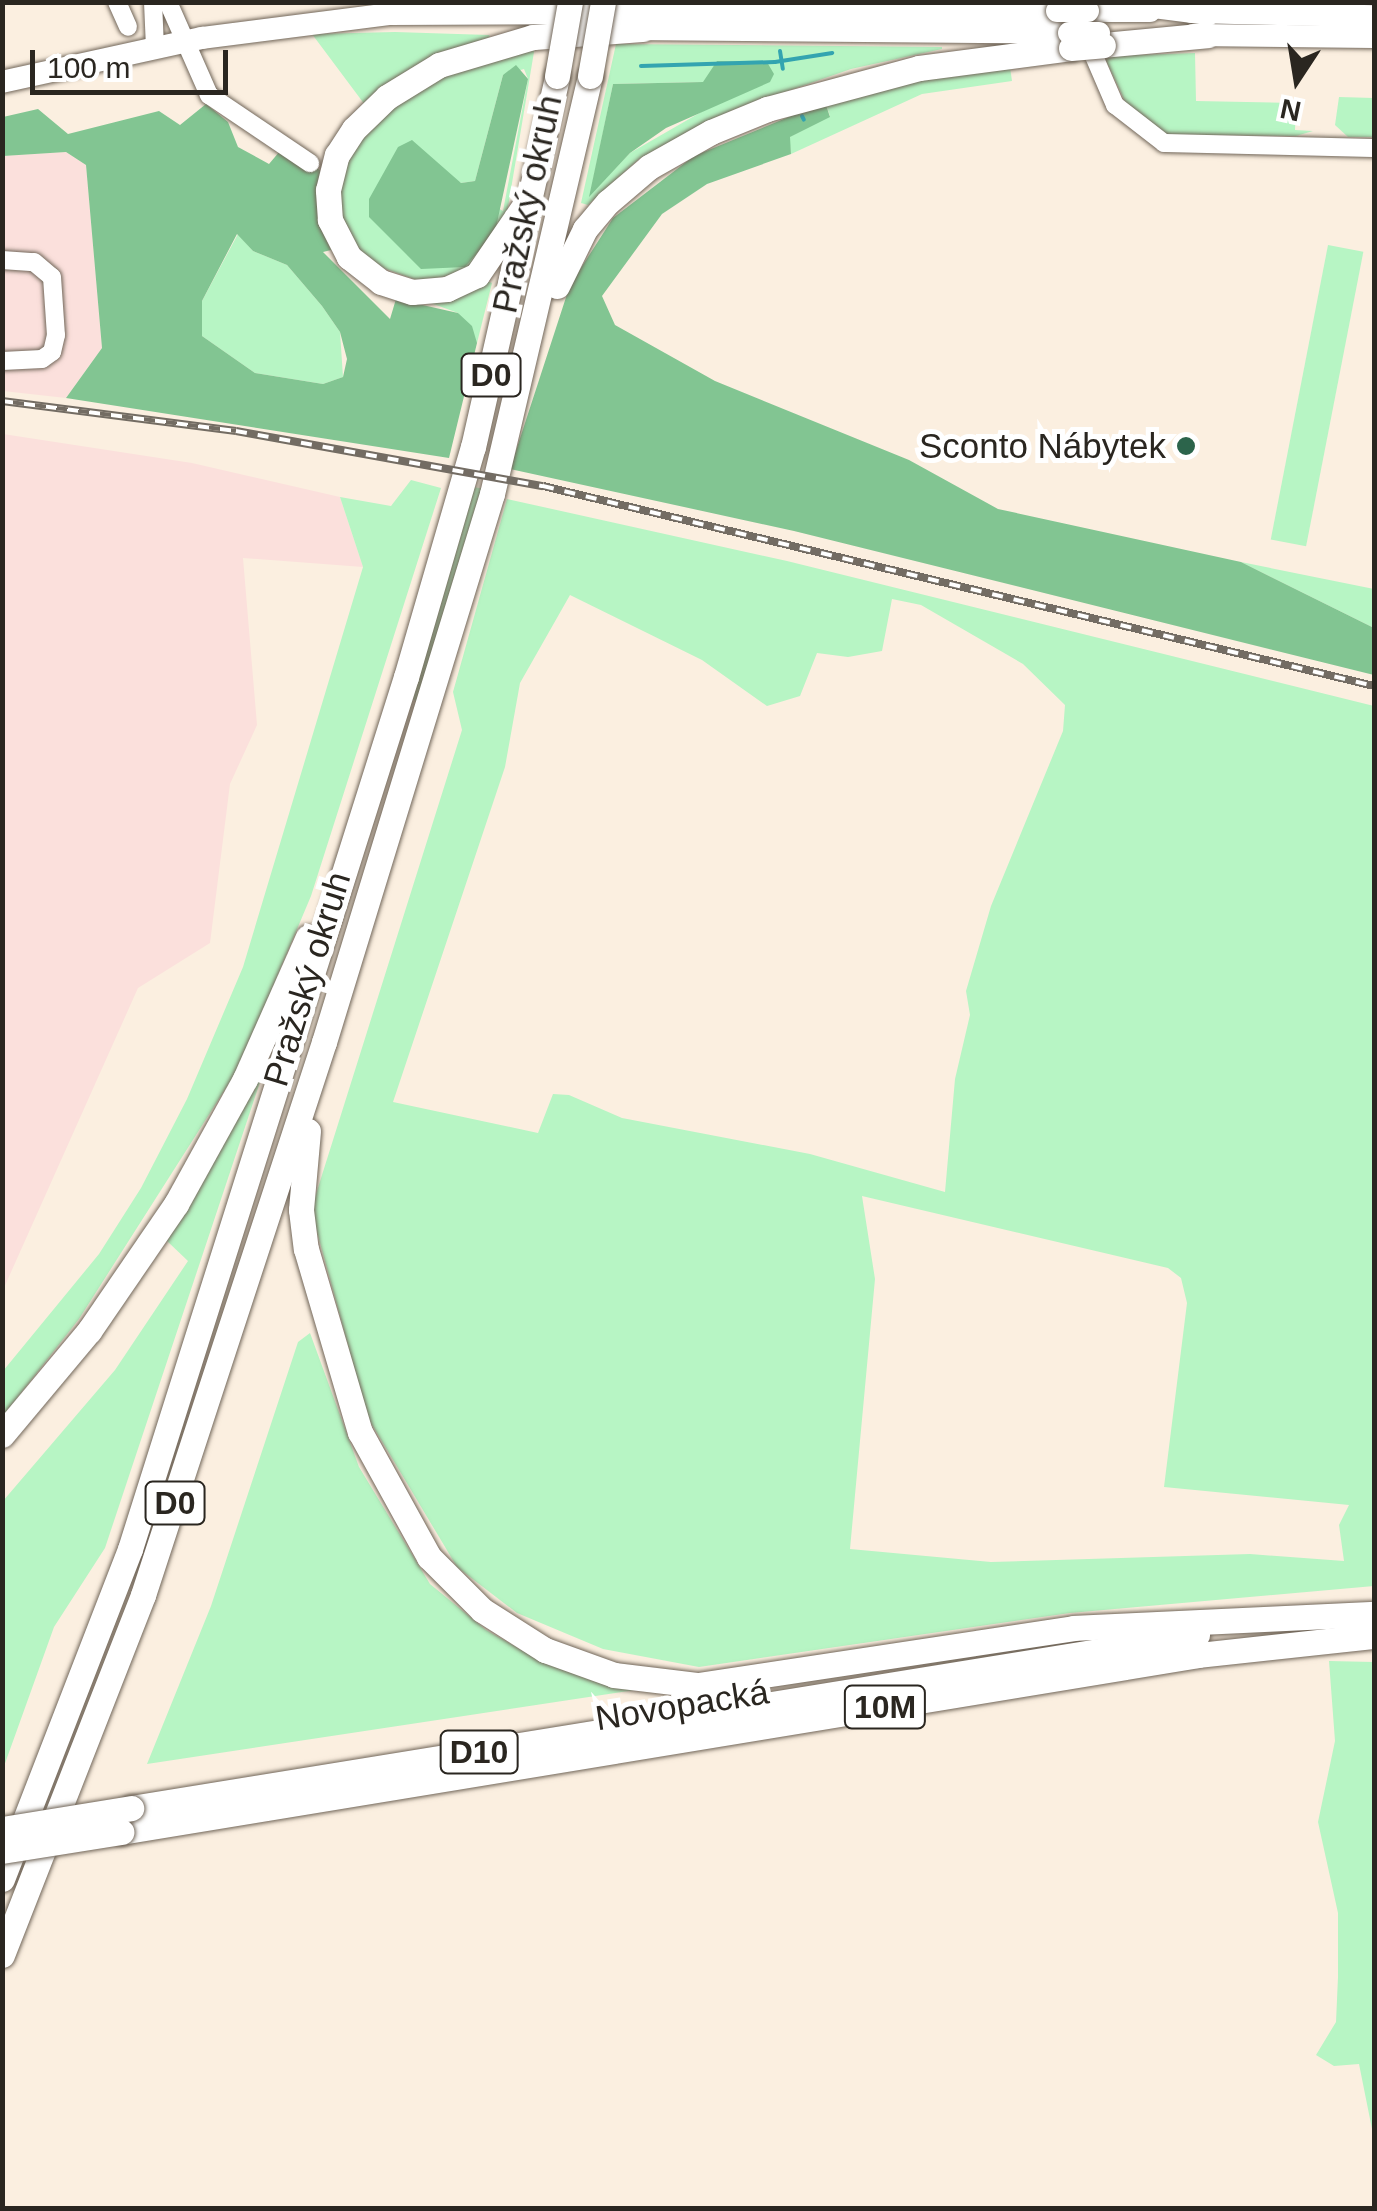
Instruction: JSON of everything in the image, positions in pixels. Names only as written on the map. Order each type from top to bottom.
[{"type":"highway","points":[[508,2],[560,6]]},
{"type":"highway","name":"Pražský okruh","points":[[2,1954],[143,1596],[324,1042],[530,356],[603,2]]},
{"type":"highway","points":[[1130,2],[1208,23]]},
{"type":"highway","name":"Pražský okruh","points":[[2,1879],[130,1549],[473,448],[557,76],[560,6]]},
{"type":"highway","points":[[530,356],[586,229],[622,189],[680,148],[744,118],[848,86],[1070,40],[1208,23]]},
{"type":"highway","points":[[536,182],[484,268],[435,292],[402,290],[364,271],[339,242],[328,209],[331,171],[348,138],[380,104],[427,71],[515,40],[643,29]]},
{"type":"highway","points":[[2,1435],[128,1276],[218,1133],[368,794]]},
{"type":"highway","points":[[324,1042],[300,1210],[337,1364],[401,1515],[456,1586],[516,1635],[614,1675],[698,1685],[1074,1628],[1374,1614]]},
{"type":"highway","name":"Novopacká","points":[[2,1852],[126,1820],[1179,1638],[1374,1614]]},
{"type":"highway","name":"Novopacká","points":[[2,1829],[126,1820],[1179,1658],[1374,1636]]},
{"type":"main road","points":[[1306,2],[1347,16]]},
{"type":"main road","points":[[2,82],[187,41],[280,27],[389,14],[560,6],[1073,8],[1374,36]]},
{"type":"main road","points":[[1208,23],[1374,16]]},
{"type":"main road","points":[[280,27],[643,29],[1070,40]]},
{"type":"street","points":[[118,2],[128,27]]},
{"type":"street","points":[[152,2],[155,48]]},
{"type":"street","points":[[168,2],[215,101],[310,163]]},
{"type":"street","points":[[1073,8],[1115,105],[1155,139],[1194,148],[1374,148]]},
{"type":"street","points":[[2,260],[34,262],[52,277],[56,336],[52,352],[42,359],[2,361]]},
{"type":"shaded area","points":[[66,152],[86,165],[102,348],[66,398],[3,391],[3,156]]},
{"type":"shaded area","points":[[3,434],[192,463],[340,497],[363,567],[243,558],[257,725],[230,784],[210,943],[138,988],[3,1290]]},
{"type":"green space","points":[[395,32],[490,37],[452,50],[365,105],[312,34]]},
{"type":"green space","points":[[616,44],[942,47],[851,69],[733,110],[639,159],[588,205],[581,203]],"holes":[[[703,82],[703,111],[630,153],[590,195],[613,84]]]},
{"type":"green space","points":[[535,46],[507,213],[472,267],[425,283],[369,263],[347,237],[338,200],[350,151],[387,112],[433,79]],"holes":[[[524,69],[528,79],[503,211],[398,148],[461,183],[475,181],[503,75]]]},
{"type":"green space","points":[[1195,53],[1196,101],[1296,103],[1295,130],[1313,131],[1296,136],[1168,135],[1128,108],[1104,56]]},
{"type":"green space","points":[[717,61],[767,62],[774,74],[770,82],[666,128],[630,153],[589,197],[613,84],[703,82]]},
{"type":"green space","points":[[516,65],[528,79],[495,232],[465,267],[421,269],[369,217],[369,199],[398,147],[412,140],[461,183],[475,181],[503,75]]},
{"type":"green space","points":[[1010,67],[1012,81],[922,94],[791,154],[789,137],[830,116],[825,102],[935,73]]},
{"type":"green space","points":[[1339,97],[1374,98],[1374,137],[1348,137],[1335,125]]},
{"type":"green space","points":[[825,102],[830,117],[790,137],[791,154],[707,184],[662,214],[602,296],[615,325],[715,381],[909,460],[998,509],[1241,562],[1374,628],[1374,675],[794,531],[510,469],[570,285],[613,218],[694,156]]},
{"type":"green space","points":[[206,104],[228,122],[238,147],[269,164],[280,151],[320,170],[319,221],[331,250],[323,252],[390,319],[396,299],[458,313],[472,326],[477,343],[449,458],[66,398],[102,348],[86,165],[66,152],[3,156],[3,117],[38,109],[68,134],[159,111],[180,125]],"holes":[[[237,234],[253,251],[287,265],[322,306],[340,332],[347,359],[343,377],[323,384],[255,373],[202,336],[202,301]]]},
{"type":"green space","points":[[238,234],[253,251],[287,265],[322,306],[340,332],[343,377],[323,384],[255,373],[202,336],[202,301]]},
{"type":"green space","points":[[1328,245],[1363,252],[1306,546],[1271,539]]},
{"type":"green space","points":[[487,281],[492,283],[477,343],[458,313],[428,302]]},
{"type":"green space","points":[[411,480],[441,488],[311,896],[238,1069],[79,1319],[3,1416],[3,1371],[99,1254],[141,1188],[187,1099],[243,967],[363,567],[340,497],[391,506]]},
{"type":"green space","points":[[473,487],[485,489],[418,702],[410,698]]},
{"type":"green space","points":[[507,499],[787,561],[1374,706],[1374,1586],[1070,1613],[699,1667],[603,1649],[517,1613],[457,1567],[368,1418],[311,1210],[462,730],[453,692]],"holes":[[[570,595],[702,660],[767,706],[800,696],[817,653],[848,657],[882,651],[892,599],[921,605],[1023,664],[1065,705],[1063,731],[991,906],[966,991],[970,1015],[955,1079],[945,1192],[810,1154],[622,1118],[569,1095],[553,1094],[538,1133],[393,1102],[505,767],[520,683]],[[862,1196],[1168,1268],[1181,1278],[1187,1303],[1164,1487],[1349,1505],[1339,1525],[1344,1561],[1250,1554],[991,1562],[850,1549],[875,1279]]]},
{"type":"green space","points":[[1241,562],[1374,589],[1374,628]]},
{"type":"green space","points":[[265,1067],[105,1548],[54,1627],[3,1769],[3,1501],[115,1370],[188,1261],[167,1241]]},
{"type":"green space","points":[[310,1333],[359,1467],[430,1584],[486,1630],[534,1657],[635,1690],[147,1764],[211,1606],[298,1342]]},
{"type":"green space","points":[[1329,1661],[1374,1662],[1374,2139],[1359,2064],[1334,2066],[1316,2055],[1336,2022],[1338,1977],[1338,1913],[1318,1822],[1335,1741]]},
{"type":"waterway","points":[[780,51],[783,69]]},
{"type":"waterway","points":[[641,66],[775,62],[832,53]]},
{"type":"waterway","points":[[802,116],[804,120]]},
{"type":"railway","points":[[2,401],[236,431],[543,486],[1374,686]]},
{"type":"place","name":"Sconto Nábytek","points":[[1186,446]]}]
